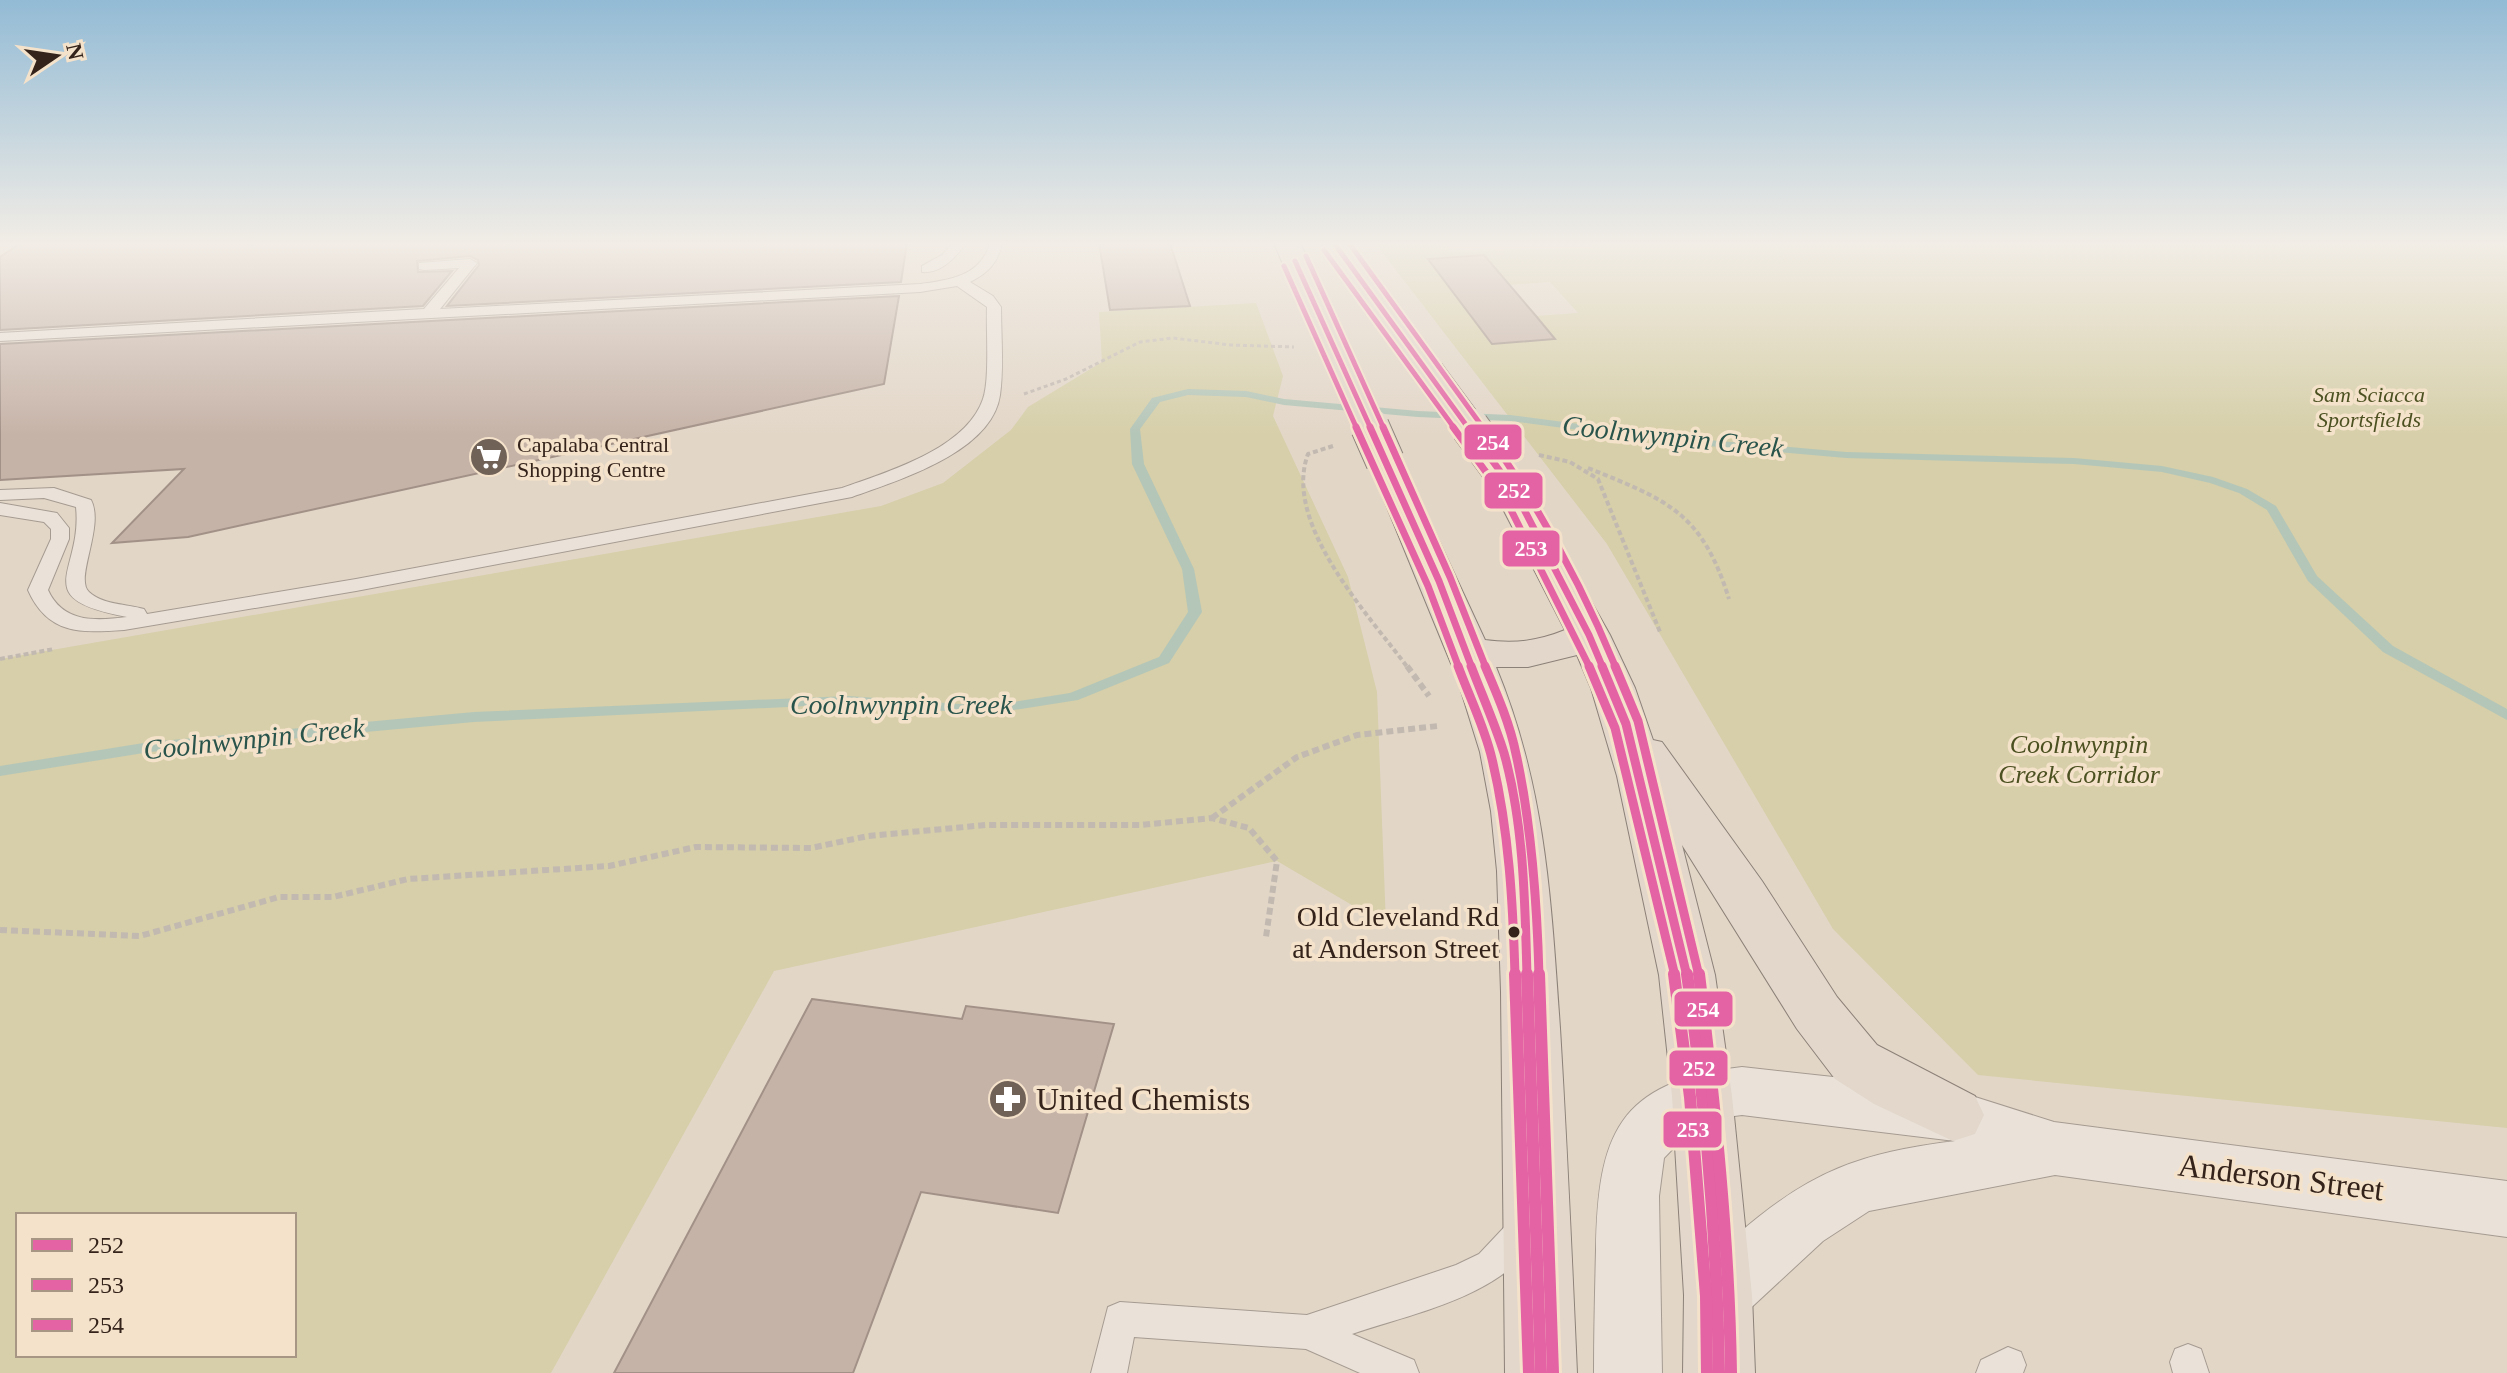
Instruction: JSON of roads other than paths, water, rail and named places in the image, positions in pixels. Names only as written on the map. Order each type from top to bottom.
[{"type":"main road","points":[[1316,307],[1465,648],[1504,754],[1516,824],[1526,929],[1541,1373]]},
{"type":"main road","points":[[1382,307],[1500,468],[1589,635],[1626,724],[1687,975],[1702,1096],[1718,1295],[1719,1373]]},
{"type":"main road","points":[[1465,648],[1495,656],[1527,657],[1556,650],[1589,635]]},
{"type":"main road","points":[[1626,724],[1743,895],[1817,1013],[1856,1062],[1953,1115]]},
{"type":"street","points":[[1628,1373],[1628,1196],[1634,1158],[1645,1136],[1669,1113],[1702,1096],[1742,1091],[1776,1093],[1953,1115],[2054,1148]]},
{"type":"street","points":[[1718,1295],[1796,1227],[1831,1200],[1855,1188],[1908,1173],[1971,1165],[2054,1148]]},
{"type":"street","name":"Anderson Street","points":[[2054,1148],[2507,1209]]},
{"type":"lane","points":[[428,314],[434,307]]},
{"type":"lane","points":[[0,337],[526,307]]},
{"type":"lane","points":[[0,509],[50,517],[60,528],[60,539],[38,590],[43,606],[65,622],[87,626],[166,617],[356,585],[846,493],[916,468],[978,427],[992,397],[994,307]]},
{"type":"lane","points":[[0,495],[42,492],[69,496],[85,504],[90,521],[73,577],[78,591],[90,603],[109,610],[166,617]]},
{"type":"lane","points":[[1307,1332],[1463,1279],[1491,1265],[1537,1216]]},
{"type":"lane","points":[[1109,1373],[1120,1319],[1307,1332],[1401,1373]]},
{"type":"waterway","name":"Coolnwynpin Creek","points":[[0,771],[150,747],[474,717],[848,700],[988,710],[1073,697],[1164,660],[1195,612],[1188,569],[1138,464],[1135,429],[1156,400],[1188,392],[1246,394],[1284,402],[1418,414],[1510,418],[1685,441],[1846,455],[2074,461],[2162,469],[2213,480],[2243,491],[2272,508],[2312,578],[2388,649],[2507,715]]},
{"type":"place","name":"Capalaba Central Shopping Centre","points":[[489,457]]},
{"type":"place","name":"Old Cleveland Rd at Anderson Street","points":[[1514,932]]},
{"type":"place","name":"United Chemists","points":[[1008,1099]]},
{"type":"park label","name":"Sam Sciacca Sportsfields","points":[[2369,406]]},
{"type":"park label","name":"Coolnwynpin Creek Corridor","points":[[2079,759]]}]
